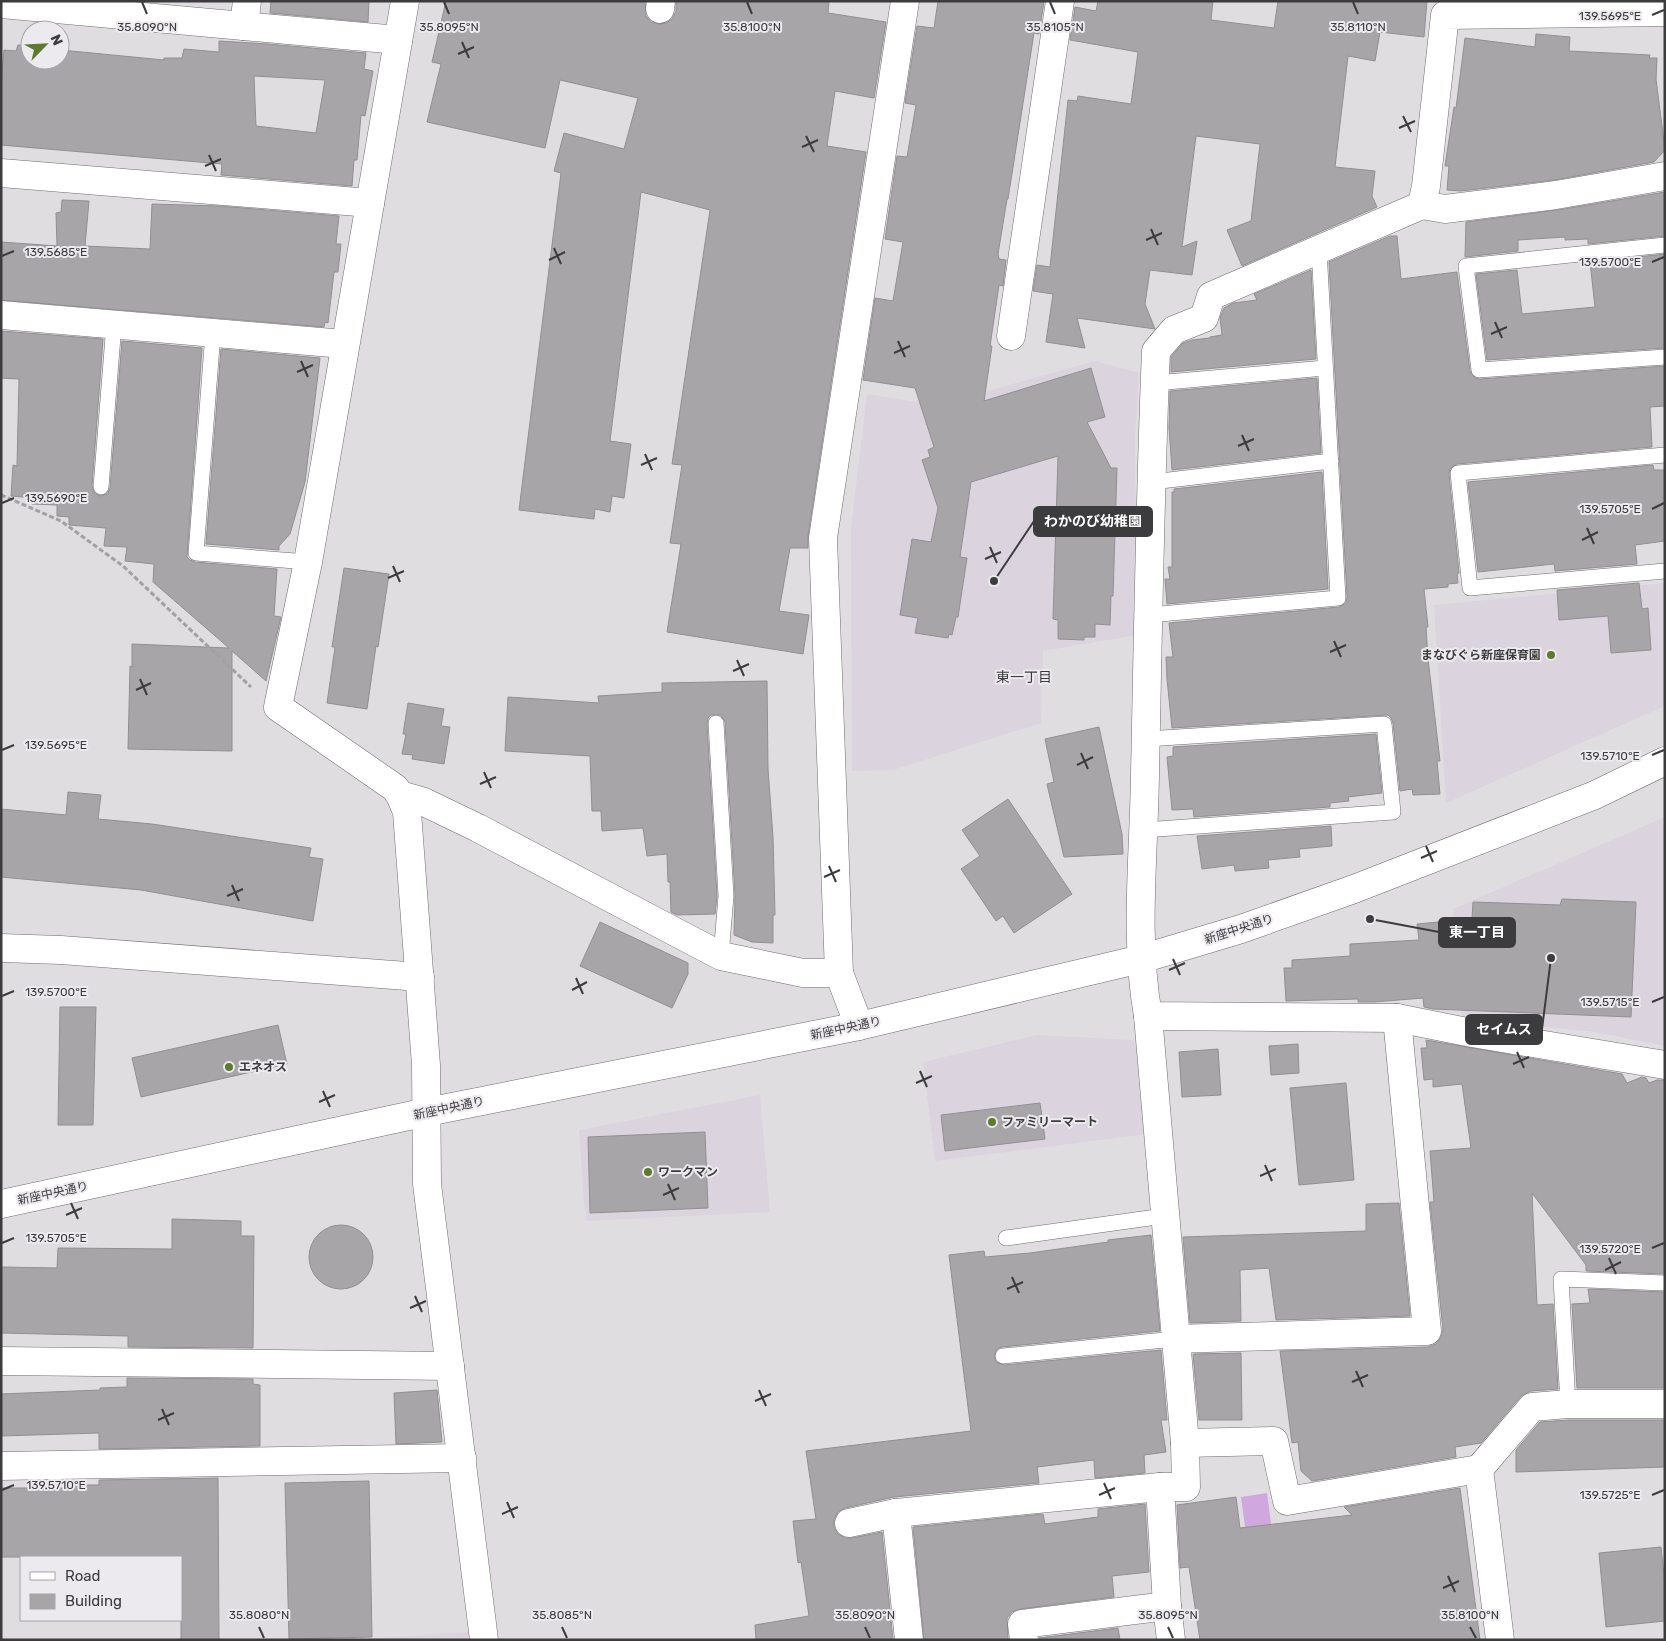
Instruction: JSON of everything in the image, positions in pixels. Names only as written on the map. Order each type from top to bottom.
[{"type":"street","points":[[404,1],[308,562],[278,707],[394,788],[400,795],[406,812],[426,1065],[427,1184],[484,1640]]},
{"type":"street","points":[[859,1026],[839,973],[823,538],[905,1]]},
{"type":"street","points":[[1011,336],[1060,1]]},
{"type":"street","points":[[1,4],[245,14],[398,40]]},
{"type":"street","points":[[1422,206],[1426,186],[1445,14],[1665,12]]},
{"type":"street","points":[[1,173],[370,203]]},
{"type":"street","points":[[849,1523],[896,1514],[1160,1487],[1186,1487],[1185,1443],[1139,921],[1144,830],[1156,351],[1174,330],[1204,318],[1211,296],[1422,206],[1445,209],[1556,195],[1665,176]]},
{"type":"street","points":[[1,315],[344,344]]},
{"type":"street","name":"新座中央通り","points":[[1,1204],[427,1112],[859,1026],[1142,959],[1241,929],[1354,889],[1595,795],[1665,761]]},
{"type":"street","points":[[400,795],[424,802],[478,828],[721,956],[803,973],[839,973]]},
{"type":"street","points":[[1,948],[61,950],[420,977]]},
{"type":"street","points":[[1148,1016],[1397,1018],[1665,1065]]},
{"type":"street","points":[[1175,1339],[1427,1331],[1397,1018]]},
{"type":"street","points":[[1,1361],[450,1366]]},
{"type":"street","points":[[1185,1443],[1274,1442],[1287,1501],[1479,1469],[1532,1407],[1568,1404],[1665,1404]]},
{"type":"street","points":[[1,1466],[462,1458]]},
{"type":"street","points":[[1479,1469],[1500,1640]]},
{"type":"street","points":[[1160,1487],[1167,1606],[1171,1640]]},
{"type":"street","points":[[896,1514],[909,1640]]},
{"type":"street","points":[[1024,1640],[1022,1624],[1167,1606]]},
{"type":"lane","points":[[1665,245],[1466,266],[1479,370],[1665,357]]},
{"type":"lane","points":[[1149,615],[1338,598],[1319,249]]},
{"type":"lane","points":[[101,487],[114,324]]},
{"type":"lane","points":[[214,333],[196,554],[308,562]]},
{"type":"lane","points":[[1155,383],[1326,368]]},
{"type":"lane","points":[[1665,456],[1458,474],[1470,588],[1665,571]]},
{"type":"lane","points":[[1152,482],[1331,461]]},
{"type":"lane","points":[[716,723],[726,896],[721,956]]},
{"type":"lane","points":[[1144,830],[1394,812],[1384,724],[1146,739]]},
{"type":"lane","points":[[1006,1238],[1164,1216]]},
{"type":"lane","points":[[1568,1404],[1561,1278],[1665,1283]]},
{"type":"lane","points":[[1004,1356],[1175,1339]]},
{"type":"path","points":[[1,495],[61,521],[123,566],[250,686],[278,707]]},
{"type":"shaded area","points":[[1095,361],[1139,373],[1135,438],[1137,635],[1043,651],[1041,723],[893,770],[852,771],[851,528],[867,394],[937,405]]},
{"type":"shaded area","name":"まなびぐら新座保育園","points":[[1665,583],[1665,706],[1446,803],[1434,605]]},
{"type":"shaded area","points":[[1665,817],[1665,1046],[1595,1032],[1462,1018],[1453,909]]},
{"type":"shaded area","points":[[1037,1035],[1132,1040],[1141,1048],[1147,1134],[935,1161],[923,1062]]},
{"type":"shaded area","points":[[760,1095],[770,1212],[587,1221],[579,1130]]},
{"type":"shaded area","points":[[1267,1493],[1278,1575],[1252,1579],[1241,1497]]},
{"type":"shaded area","points":[[469,1632],[470,1640],[350,1640]]},
{"type":"building","points":[[271,1],[369,1],[368,22],[270,13]]},
{"type":"building","points":[[446,1],[645,1],[646,16],[651,22],[659,24],[666,23],[672,19],[676,11],[676,1],[829,1],[828,13],[886,22],[874,98],[835,91],[827,146],[866,152],[808,536],[808,548],[790,548],[779,611],[809,615],[803,654],[667,632],[681,544],[670,543],[682,465],[672,464],[710,210],[641,192],[610,441],[631,444],[624,498],[612,496],[610,512],[595,509],[594,519],[519,510],[561,173],[554,171],[564,133],[624,149],[638,98],[560,80],[545,148],[427,122],[441,64],[432,62]]},
{"type":"building","points":[[938,1],[1044,1],[1039,34],[1034,33],[998,254],[999,259],[1006,260],[1003,286],[999,285],[984,401],[1091,368],[1105,417],[1087,422],[1111,468],[1117,468],[1113,596],[1111,596],[1110,625],[1095,624],[1095,637],[1084,637],[1084,640],[1058,639],[1058,620],[1053,619],[1058,456],[971,482],[960,557],[967,558],[958,617],[956,617],[952,635],[949,634],[948,638],[915,633],[918,618],[900,615],[912,539],[931,542],[938,508],[922,460],[930,457],[928,450],[934,447],[915,388],[863,380],[875,298],[893,301],[903,242],[885,239],[897,156],[907,157],[916,105],[905,103],[917,26],[934,28]]},
{"type":"building","points":[[1098,1],[1213,1],[1211,20],[1274,28],[1278,1],[1427,1],[1424,37],[1380,32],[1375,61],[1348,56],[1335,167],[1375,171],[1372,196],[1377,207],[1242,266],[1227,230],[1251,221],[1260,144],[1196,136],[1182,247],[1197,241],[1192,275],[1150,270],[1145,304],[1155,329],[1077,318],[1085,348],[1046,342],[1053,294],[1033,291],[1037,265],[1050,267],[1068,100],[1077,101],[1078,96],[1131,104],[1138,52],[1070,40],[1075,7],[1096,11]]},
{"type":"building","points":[[1536,34],[1570,37],[1569,51],[1650,55],[1649,58],[1657,58],[1656,79],[1665,150],[1654,162],[1554,180],[1461,191],[1447,190],[1449,166],[1445,166],[1454,107],[1456,108],[1465,38],[1535,47]]},
{"type":"building","points":[[219,41],[366,53],[364,69],[373,71],[365,116],[361,115],[357,160],[354,160],[352,186],[221,175],[222,164],[1,145],[1,81],[4,50],[16,51],[18,45],[20,45],[20,70],[70,70],[70,51],[164,60],[164,58],[182,58],[184,49],[219,52]],"holes":[[[254,76],[325,80],[316,133],[256,126]]]},
{"type":"building","points":[[1665,192],[1665,236],[1588,244],[1588,239],[1565,240],[1565,237],[1518,240],[1518,251],[1465,257],[1466,222],[1558,210]]},
{"type":"building","points":[[62,200],[89,201],[85,246],[150,249],[152,204],[219,206],[339,216],[336,244],[341,244],[338,272],[334,272],[328,323],[325,322],[324,327],[1,300],[1,242],[57,246],[56,213],[61,212]]},
{"type":"building","points":[[1390,236],[1397,236],[1401,279],[1457,272],[1470,371],[1475,378],[1665,366],[1665,406],[1650,407],[1652,447],[1457,464],[1450,469],[1459,573],[1457,574],[1458,583],[1448,584],[1448,587],[1424,589],[1428,627],[1426,627],[1428,659],[1440,761],[1437,761],[1440,794],[1413,795],[1412,789],[1400,791],[1393,723],[1388,715],[1172,728],[1167,679],[1166,657],[1173,657],[1169,623],[1339,607],[1346,603],[1329,262]]},
{"type":"building","points":[[1665,254],[1665,348],[1487,360],[1476,274],[1517,270],[1522,314],[1595,307],[1590,262]]},
{"type":"building","points":[[1311,270],[1316,359],[1171,372],[1171,357],[1183,343],[1222,335],[1220,318],[1224,308],[1233,303],[1257,300],[1254,294]]},
{"type":"building","points":[[1,331],[103,339],[92,486],[95,494],[101,496],[108,493],[110,488],[122,341],[202,348],[187,557],[195,562],[277,569],[274,616],[281,617],[266,681],[232,651],[232,751],[128,749],[132,644],[229,648],[153,582],[154,564],[125,561],[127,547],[104,546],[106,528],[69,525],[69,517],[57,516],[57,505],[32,504],[33,498],[11,496],[13,465],[17,466],[19,379],[1,378]]},
{"type":"building","points":[[221,349],[320,358],[305,482],[290,534],[279,546],[279,550],[206,544]]},
{"type":"building","points":[[1317,378],[1321,453],[1172,470],[1169,428],[1170,391]]},
{"type":"building","points":[[1653,465],[1654,470],[1665,470],[1665,541],[1635,545],[1637,564],[1555,571],[1554,564],[1478,572],[1468,482]]},
{"type":"building","points":[[1322,472],[1328,589],[1167,604],[1165,579],[1170,579],[1168,567],[1172,567],[1172,492],[1174,492],[1174,489]]},
{"type":"building","points":[[344,568],[389,574],[367,709],[327,703],[335,647],[332,647]]},
{"type":"building","points":[[1639,583],[1642,609],[1648,608],[1651,650],[1611,653],[1608,616],[1559,620],[1557,590]]},
{"type":"building","points":[[767,681],[768,769],[773,837],[775,915],[773,915],[773,943],[752,942],[734,935],[735,895],[725,722],[721,715],[711,715],[708,718],[707,724],[717,896],[715,914],[677,915],[671,912],[667,854],[647,856],[643,828],[602,831],[601,811],[592,811],[590,756],[505,751],[508,697],[599,703],[598,696],[662,692],[662,683]]},
{"type":"building","points":[[408,703],[444,709],[441,726],[450,727],[444,764],[412,759],[413,755],[402,754],[406,734],[403,734]]},
{"type":"building","points":[[1099,727],[1122,834],[1123,854],[1064,857],[1047,784],[1054,782],[1045,739]]},
{"type":"building","points":[[1376,734],[1382,793],[1348,797],[1349,801],[1330,803],[1330,807],[1194,817],[1193,809],[1172,810],[1167,757],[1173,756],[1173,747]]},
{"type":"building","points":[[68,792],[101,795],[98,819],[152,824],[311,848],[309,857],[323,859],[313,921],[141,890],[1,877],[1,809],[66,815]]},
{"type":"building","points":[[1008,799],[1072,894],[1014,933],[1003,916],[996,921],[961,869],[980,856],[962,830]]},
{"type":"building","points":[[1331,826],[1332,846],[1299,849],[1300,857],[1268,860],[1269,868],[1235,871],[1234,865],[1202,869],[1197,836]]},
{"type":"building","points":[[1562,899],[1636,902],[1631,1017],[1433,1009],[1424,1007],[1423,998],[1374,1002],[1358,1002],[1358,999],[1286,1001],[1284,968],[1292,968],[1292,960],[1350,956],[1350,944],[1419,940],[1417,924],[1472,919],[1473,902],[1560,905]]},
{"type":"building","points":[[600,922],[688,963],[688,974],[672,1008],[580,966]]},
{"type":"building","points":[[60,1007],[96,1007],[93,1125],[58,1125]]},
{"type":"building","points":[[278,1025],[287,1064],[141,1097],[132,1058]]},
{"type":"building","points":[[1426,1040],[1622,1074],[1627,1083],[1642,1077],[1646,1078],[1649,1083],[1665,1080],[1665,1274],[1586,1271],[1586,1265],[1532,1193],[1537,1305],[1553,1304],[1558,1389],[1531,1391],[1521,1396],[1481,1443],[1455,1447],[1456,1457],[1312,1481],[1301,1471],[1298,1442],[1292,1443],[1280,1351],[1428,1347],[1436,1344],[1443,1330],[1430,1202],[1434,1202],[1430,1151],[1471,1148],[1462,1084],[1433,1087],[1433,1079],[1424,1080],[1421,1048],[1427,1048]]},
{"type":"building","points":[[1298,1044],[1299,1073],[1271,1075],[1269,1046]]},
{"type":"building","points":[[1218,1049],[1221,1095],[1182,1097],[1179,1052]]},
{"type":"building","points":[[1346,1083],[1354,1180],[1299,1185],[1290,1088]]},
{"type":"building","name":"ファミリーマート","points":[[1040,1103],[1045,1139],[945,1151],[941,1115]]},
{"type":"building","name":"ワークマン","points":[[705,1132],[708,1208],[590,1213],[588,1137]]},
{"type":"building","points":[[1399,1203],[1410,1316],[1276,1320],[1269,1268],[1240,1270],[1241,1321],[1190,1323],[1183,1237],[1366,1231],[1366,1204]]},
{"type":"building","points":[[172,1219],[241,1221],[241,1236],[254,1236],[253,1348],[128,1347],[128,1336],[1,1333],[1,1267],[57,1268],[58,1248],[172,1249]]},
{"type":"building","points":[[335,1225],[347,1225],[364,1234],[371,1245],[373,1257],[371,1269],[364,1280],[347,1289],[335,1289],[323,1284],[314,1275],[309,1263],[309,1251],[314,1239],[323,1230]]},
{"type":"building","points":[[1151,1235],[1160,1331],[1002,1347],[997,1349],[994,1356],[996,1362],[1004,1365],[1161,1350],[1167,1420],[1161,1420],[1166,1452],[1144,1455],[1145,1473],[1095,1478],[1094,1460],[1037,1467],[1039,1483],[894,1497],[845,1508],[838,1512],[834,1519],[834,1527],[838,1534],[845,1538],[852,1538],[882,1532],[893,1640],[756,1640],[755,1625],[809,1616],[801,1562],[798,1563],[793,1521],[816,1519],[806,1451],[971,1431],[949,1255],[984,1251],[985,1257],[1030,1253]]},
{"type":"building","points":[[1588,1289],[1665,1292],[1665,1388],[1577,1388],[1572,1304],[1590,1303]]},
{"type":"building","points":[[1241,1353],[1242,1420],[1199,1420],[1193,1354]]},
{"type":"building","points":[[127,1378],[253,1379],[253,1384],[260,1385],[260,1446],[99,1449],[99,1433],[1,1436],[1,1394],[127,1387]]},
{"type":"building","points":[[437,1390],[442,1442],[396,1444],[394,1393]]},
{"type":"building","points":[[1569,1420],[1665,1420],[1665,1467],[1516,1472],[1516,1450],[1540,1422]]},
{"type":"building","points":[[218,1478],[219,1640],[181,1640],[182,1556],[1,1557],[1,1488],[70,1488],[70,1485],[99,1485],[99,1480]]},
{"type":"building","points":[[369,1481],[372,1637],[289,1639],[285,1483]]},
{"type":"building","points":[[1460,1488],[1480,1640],[1200,1640],[1189,1567],[1180,1568],[1177,1505],[1236,1497],[1240,1528],[1352,1515],[1344,1507]]},
{"type":"building","points":[[1145,1504],[1149,1572],[1112,1576],[1114,1597],[1020,1609],[1012,1612],[1007,1618],[1008,1640],[924,1640],[913,1527],[1043,1514],[1045,1524],[1098,1517],[1098,1509]]},
{"type":"building","points":[[1661,1547],[1665,1585],[1665,1621],[1606,1627],[1599,1553]]},
{"type":"building","points":[[1118,1628],[1120,1640],[1039,1640],[1039,1638]]},
{"type":"place","name":"わかのび幼稚園","points":[[994,581]]},
{"type":"place","name":"まなびぐら新座保育園","points":[[1551,655]]},
{"type":"place","name":"東一丁目","points":[[1370,919]]},
{"type":"place","name":"セイムス","points":[[1551,958]]},
{"type":"place","name":"エネオス","points":[[229,1067]]},
{"type":"place","name":"ファミリーマート","points":[[992,1122]]},
{"type":"place","name":"ワークマン","points":[[648,1172]]},
{"type":"district","name":"東一丁目","points":[[1024,677]]}]
